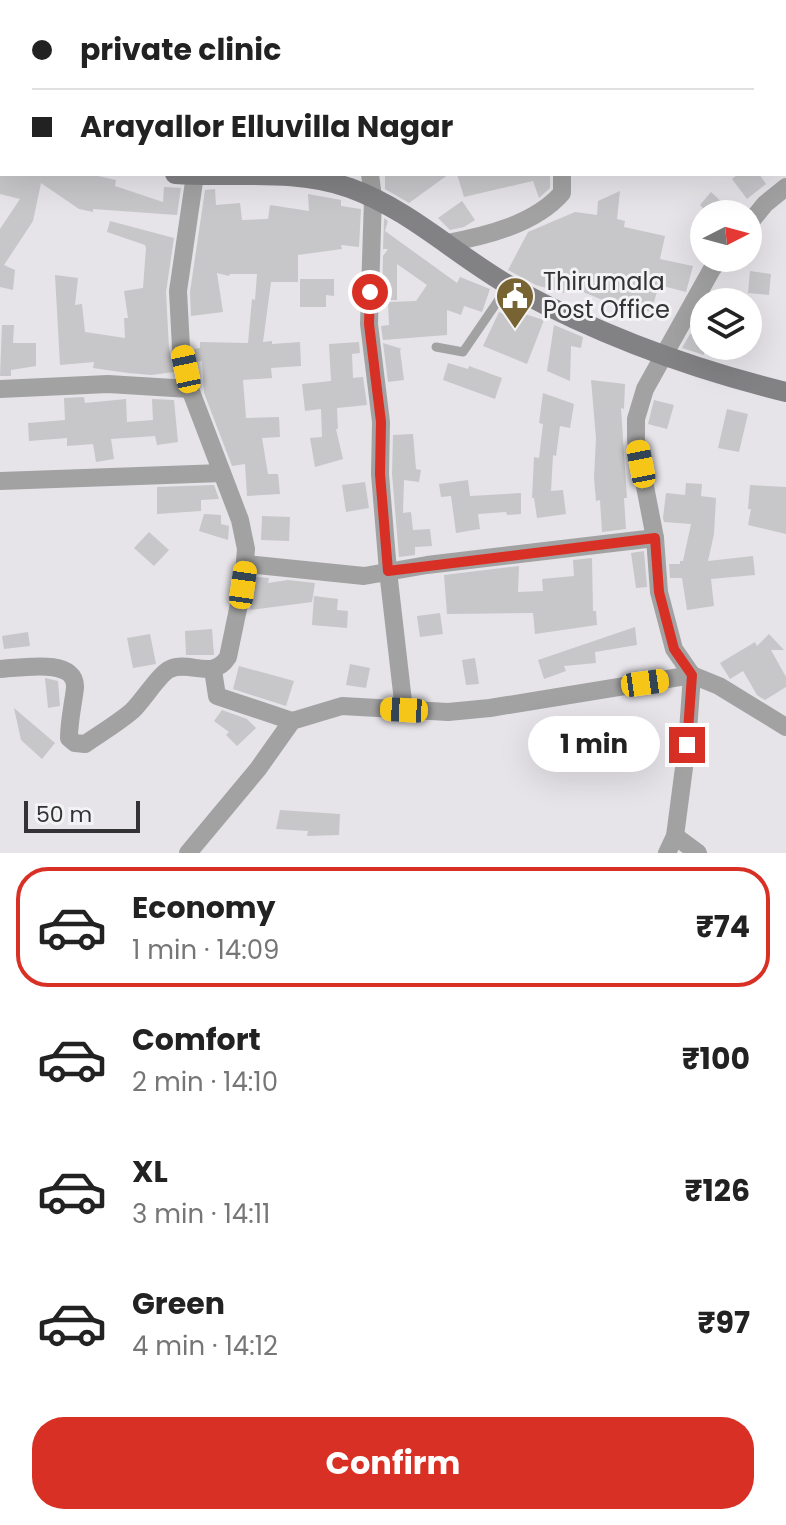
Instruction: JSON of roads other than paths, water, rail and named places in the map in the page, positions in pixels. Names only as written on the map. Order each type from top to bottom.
[{"type":"main road","points":[[218,176],[317,179],[350,188],[373,198],[447,243],[512,287],[613,337],[739,380],[786,392]]},
{"type":"street","points":[[0,669],[60,667],[71,674],[75,684],[69,738],[75,743],[85,744],[130,713],[171,668],[213,670],[228,657],[246,564],[240,520],[190,389],[181,348],[178,291],[185,176]]},
{"type":"street","points":[[370,176],[373,198],[369,324],[381,422],[380,474],[388,571],[404,710]]},
{"type":"street","points":[[447,243],[487,236],[551,205],[562,193],[562,176]]},
{"type":"street","points":[[762,208],[786,187]]},
{"type":"street","points":[[698,853],[671,845],[687,745],[692,675],[674,649],[659,592],[655,538],[636,440],[636,419],[645,389],[710,272]]},
{"type":"street","points":[[0,389],[108,384],[190,389]]},
{"type":"street","points":[[0,481],[222,473]]},
{"type":"street","points":[[246,564],[364,576],[655,538]]},
{"type":"street","points":[[213,670],[217,696],[292,721],[342,706],[448,712],[490,708],[692,675],[719,686],[786,727]]},
{"type":"street","points":[[188,853],[258,769],[292,721]]},
{"type":"lane","points":[[436,347],[463,352],[502,295],[512,287]]},
{"type":"place","name":"Thirumala Post Office","points":[[515,330]]}]
